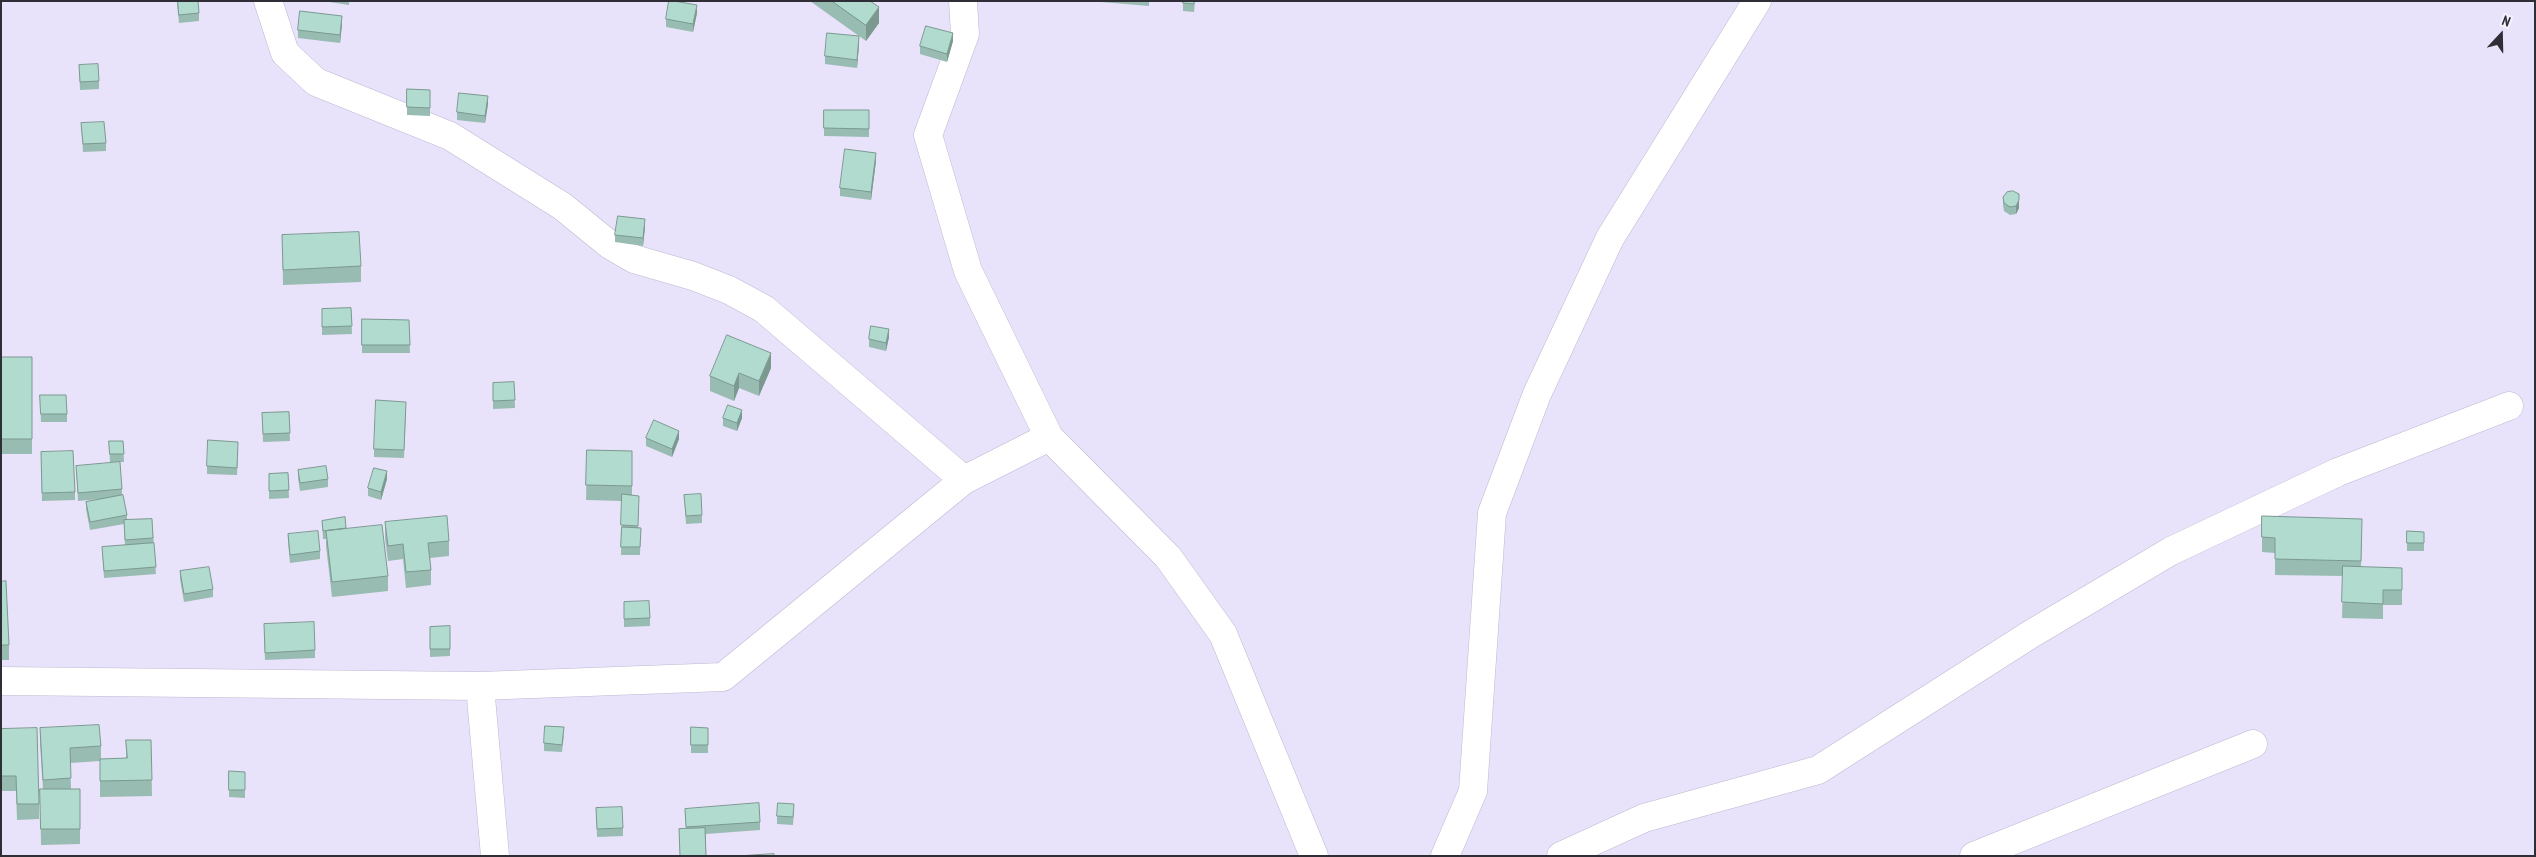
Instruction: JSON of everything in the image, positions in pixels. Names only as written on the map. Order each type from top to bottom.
[{"type":"street","points":[[268,1],[285,53],[316,82],[450,136],[562,206],[610,245],[634,259],[720,286],[764,309],[964,480]]},
{"type":"street","points":[[963,1],[965,34],[928,135],[968,271],[1049,438],[1168,557],[1223,634],[1314,856]]},
{"type":"street","points":[[1446,856],[1473,791],[1492,513],[1537,394],[1610,238],[1757,1]]},
{"type":"street","points":[[1561,856],[1644,818],[1818,770],[2030,634],[2171,551],[2338,472],[2508,406]]},
{"type":"street","points":[[1,681],[480,686],[723,677],[964,480],[1049,438]]},
{"type":"street","points":[[480,686],[495,856]]},
{"type":"street","points":[[1974,856],[2253,744]]},
{"type":"building","points":[[178,1],[198,1],[199,13],[179,15]]},
{"type":"building","points":[[669,1],[697,5],[693,24],[666,19]]},
{"type":"building","points":[[832,1],[870,1],[879,7],[866,25]]},
{"type":"building","points":[[1183,1],[1194,1],[1194,4],[1183,3]]},
{"type":"building","points":[[300,11],[342,16],[340,35],[298,30]]},
{"type":"building","points":[[926,26],[953,33],[947,54],[920,46]]},
{"type":"building","points":[[827,33],[859,36],[857,60],[825,56]]},
{"type":"building","points":[[98,64],[99,81],[80,82],[79,65]]},
{"type":"building","points":[[407,89],[430,90],[430,108],[407,107]]},
{"type":"building","points":[[459,93],[488,96],[485,116],[457,112]]},
{"type":"building","points":[[824,110],[869,110],[869,129],[824,128]]},
{"type":"building","points":[[104,122],[106,143],[83,144],[81,123]]},
{"type":"building","points":[[845,149],[876,153],[871,192],[840,188]]},
{"type":"building","points":[[2013,191],[2019,194],[2019,200],[2016,206],[2010,207],[2004,203],[2003,197],[2007,192]]},
{"type":"building","points":[[618,216],[645,219],[643,238],[615,235]]},
{"type":"building","points":[[359,232],[361,266],[283,270],[282,235]]},
{"type":"building","points":[[351,308],[352,326],[322,327],[322,309]]},
{"type":"building","points":[[362,319],[409,320],[410,345],[362,345]]},
{"type":"building","points":[[871,326],[889,329],[886,343],[869,339]]},
{"type":"building","points":[[727,335],[771,353],[759,381],[739,373],[734,386],[710,376]]},
{"type":"building","points":[[1,357],[32,357],[32,439],[1,439]]},
{"type":"building","points":[[514,382],[515,400],[493,401],[493,383]]},
{"type":"building","points":[[40,395],[66,395],[67,414],[41,414]]},
{"type":"building","points":[[376,400],[406,402],[404,450],[374,449]]},
{"type":"building","points":[[728,405],[742,410],[737,423],[723,418]]},
{"type":"building","points":[[289,412],[290,433],[263,434],[262,413]]},
{"type":"building","points":[[654,420],[679,431],[672,449],[646,438]]},
{"type":"building","points":[[208,440],[238,442],[237,468],[207,466]]},
{"type":"building","points":[[109,441],[123,441],[124,454],[110,454]]},
{"type":"building","points":[[587,450],[632,451],[632,486],[586,485]]},
{"type":"building","points":[[73,451],[75,492],[42,493],[41,452]]},
{"type":"building","points":[[120,462],[122,489],[78,493],[76,466]]},
{"type":"building","points":[[326,466],[328,479],[300,483],[298,470]]},
{"type":"building","points":[[374,468],[387,471],[381,492],[368,488]]},
{"type":"building","points":[[288,473],[289,490],[269,491],[269,474]]},
{"type":"building","points":[[622,494],[639,496],[638,526],[621,525]]},
{"type":"building","points":[[701,494],[702,515],[686,516],[684,495]]},
{"type":"building","points":[[123,495],[127,515],[90,522],[86,502]]},
{"type":"building","points":[[447,516],[449,541],[428,543],[431,570],[406,572],[403,544],[388,546],[385,522]]},
{"type":"building","points":[[2262,516],[2362,519],[2361,561],[2275,559],[2275,538],[2262,537]]},
{"type":"building","points":[[345,517],[346,528],[323,531],[322,521]]},
{"type":"building","points":[[152,519],[153,538],[125,540],[124,520]]},
{"type":"building","points":[[382,525],[388,576],[332,582],[326,531]]},
{"type":"building","points":[[622,527],[641,528],[640,547],[621,547]]},
{"type":"building","points":[[318,531],[320,551],[290,555],[288,534]]},
{"type":"building","points":[[2407,531],[2424,532],[2424,543],[2407,543]]},
{"type":"building","points":[[154,543],[156,567],[104,571],[102,547]]},
{"type":"building","points":[[2343,566],[2402,568],[2402,590],[2383,590],[2383,604],[2342,602]]},
{"type":"building","points":[[209,567],[213,589],[184,594],[180,571]]},
{"type":"building","points":[[6,581],[9,645],[1,645],[1,582]]},
{"type":"building","points":[[649,601],[650,618],[624,619],[624,602]]},
{"type":"building","points":[[314,622],[315,650],[265,653],[264,624]]},
{"type":"building","points":[[450,626],[450,649],[430,649],[430,627]]},
{"type":"building","points":[[99,725],[101,746],[70,748],[71,778],[43,780],[40,728]]},
{"type":"building","points":[[545,726],[564,727],[562,745],[544,743]]},
{"type":"building","points":[[691,727],[708,728],[708,745],[691,745]]},
{"type":"building","points":[[37,728],[39,804],[17,804],[16,776],[1,776],[1,729]]},
{"type":"building","points":[[126,740],[151,740],[152,780],[100,781],[100,759],[127,758]]},
{"type":"building","points":[[229,771],[245,772],[245,790],[229,790]]},
{"type":"building","points":[[40,789],[80,789],[80,829],[41,829]]},
{"type":"building","points":[[759,803],[760,822],[686,827],[685,809]]},
{"type":"building","points":[[778,803],[794,804],[793,817],[777,816]]},
{"type":"building","points":[[622,807],[623,828],[597,829],[596,808]]},
{"type":"building","points":[[705,828],[706,856],[680,856],[679,829]]},
{"type":"building","points":[[774,854],[774,856],[738,856]]}]
